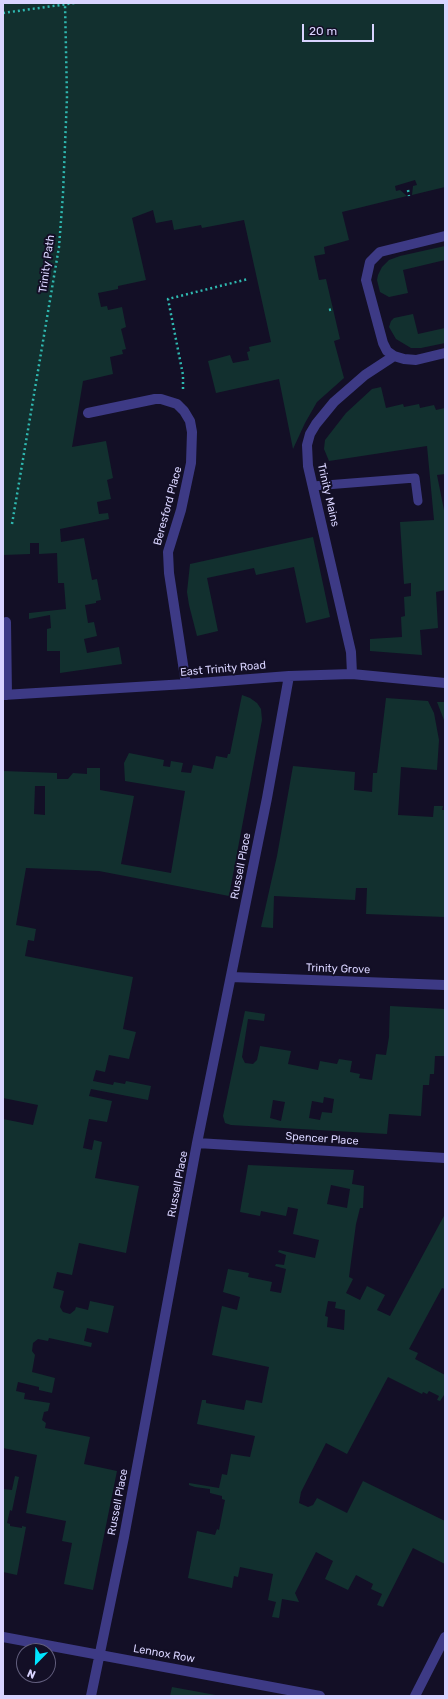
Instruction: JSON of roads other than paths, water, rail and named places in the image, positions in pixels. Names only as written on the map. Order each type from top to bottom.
[{"type":"street","points":[[445,236],[380,252],[370,262],[366,280],[383,343],[388,351],[394,356],[416,360],[445,353]]},
{"type":"street","name":"Trinity Mains","points":[[352,674],[351,652],[308,466],[307,445],[310,434],[324,412],[365,375],[394,356]]},
{"type":"street","name":"Beresford Place","points":[[88,414],[155,399],[166,400],[177,404],[187,416],[192,432],[191,463],[188,483],[168,552],[169,573],[186,684]]},
{"type":"street","points":[[5,695],[6,622]]},
{"type":"street","name":"East Trinity Road","points":[[5,695],[289,676],[352,674],[445,683]]},
{"type":"street","name":"Russell Place","points":[[91,1696],[124,1536],[197,1143],[267,798],[289,676]]},
{"type":"street","name":"Trinity Grove","points":[[231,977],[445,985]]},
{"type":"street","name":"Spencer Place","points":[[197,1143],[445,1158]]},
{"type":"street","name":"Lennox Row","points":[[3,1637],[320,1696]]},
{"type":"street","points":[[415,1696],[445,1637]]},
{"type":"lane","points":[[313,486],[415,478],[418,501]]}]
